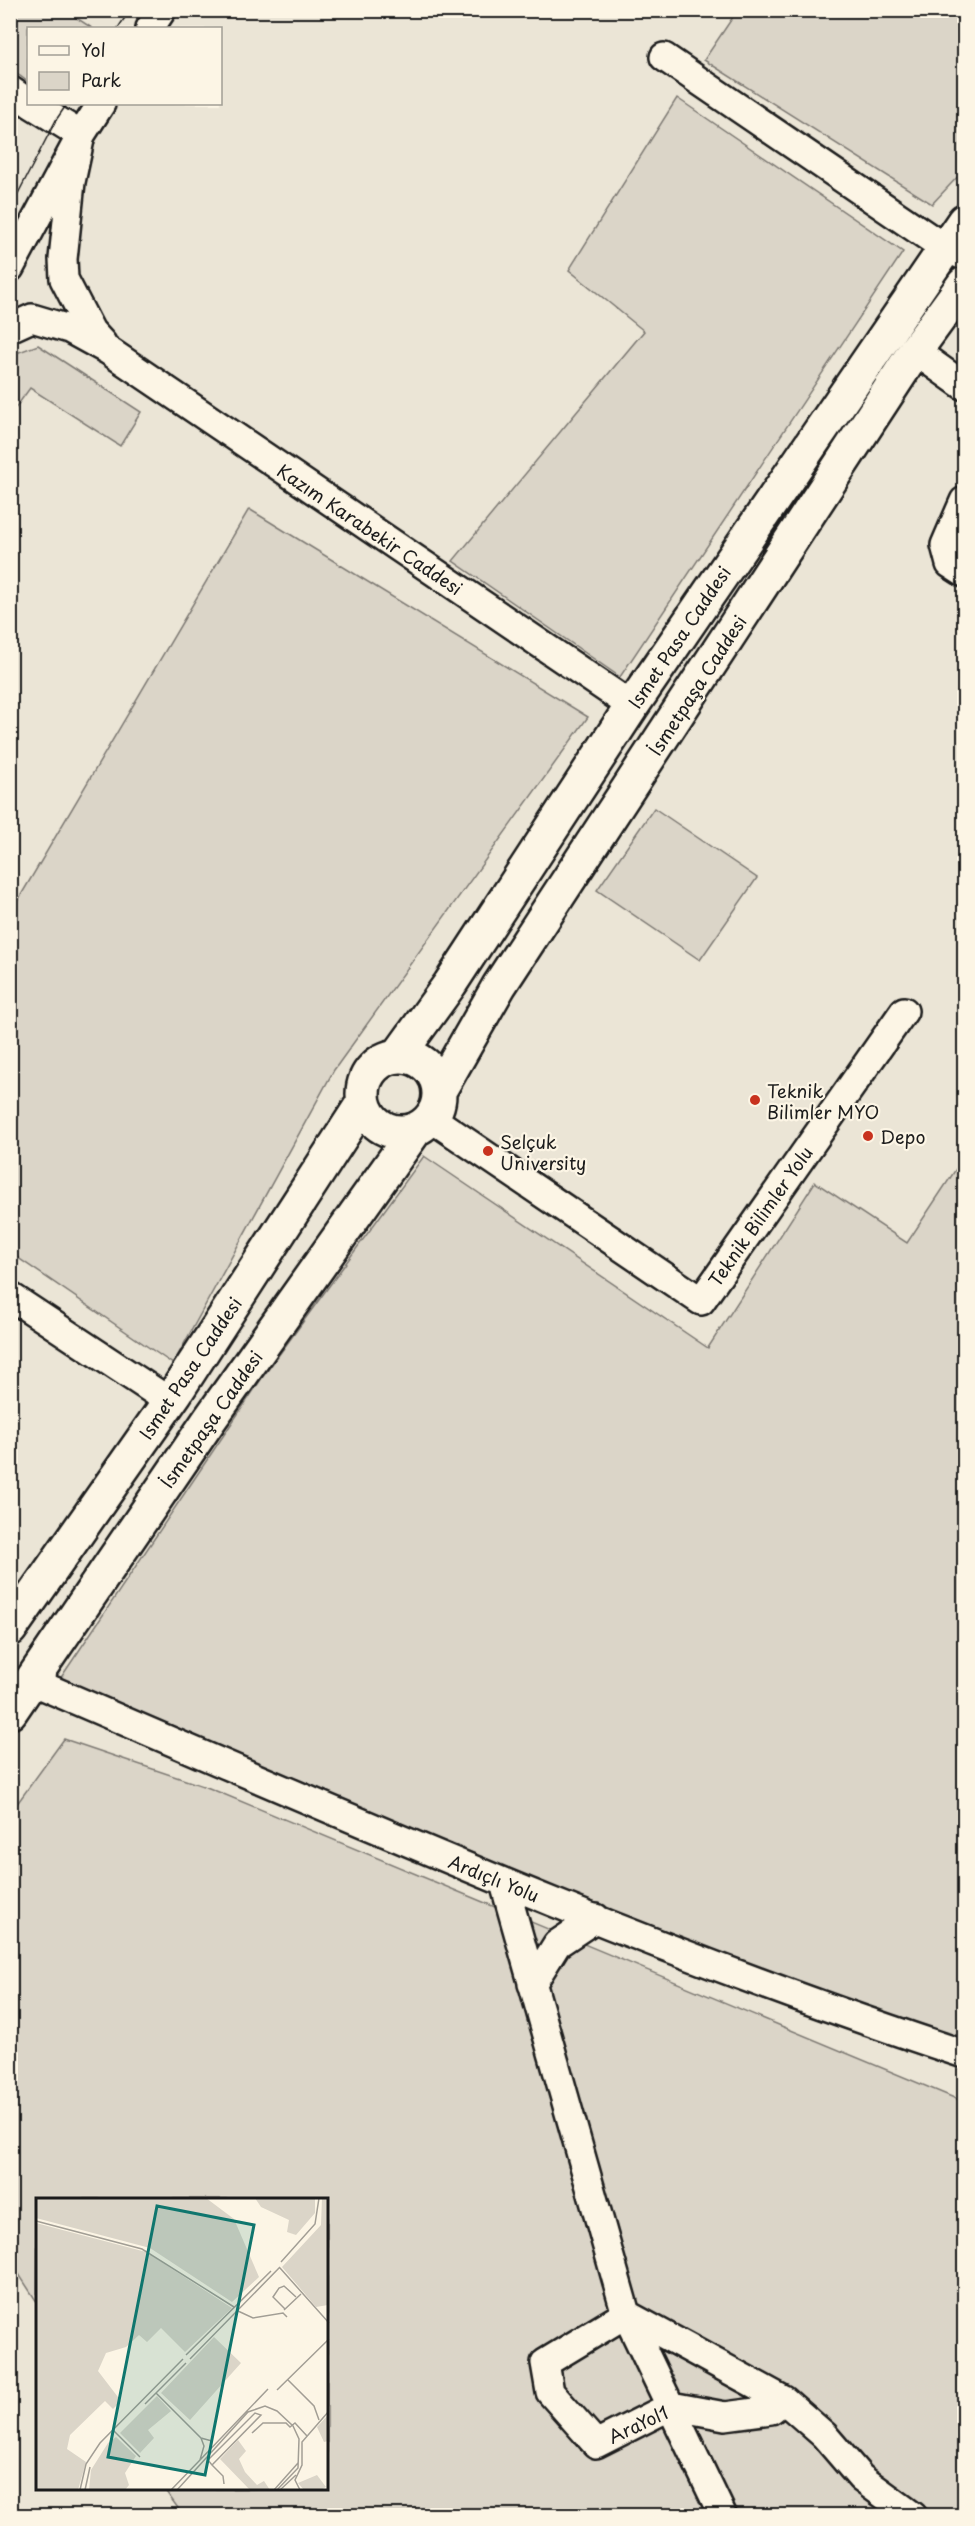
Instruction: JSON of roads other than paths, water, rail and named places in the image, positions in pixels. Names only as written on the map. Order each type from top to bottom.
[{"type":"main road","name":"Ismet Pasa Caddesi","points":[[398,1056],[450,984],[632,706],[955,252],[964,221]]},
{"type":"main road","name":"İsmetpaşa Caddesi","points":[[10,1712],[210,1419],[429,1113],[499,986],[915,351],[964,284]]},
{"type":"main road","points":[[398,1056],[410,1057],[430,1070],[429,1113],[403,1133],[390,1131],[373,1120],[363,1103],[363,1090],[370,1072],[385,1060],[398,1056]]},
{"type":"main road","name":"Ismet Pasa Caddesi","points":[[10,1629],[169,1401],[363,1103]]},
{"type":"street","points":[[151,27],[162,10]]},
{"type":"street","points":[[664,57],[955,252]]},
{"type":"street","points":[[10,90],[27,101]]},
{"type":"street","points":[[33,105],[81,135]]},
{"type":"street","points":[[10,269],[81,135],[100,105]]},
{"type":"street","points":[[18,317],[51,313],[58,307],[65,289],[63,259],[71,182],[81,135]]},
{"type":"street","points":[[10,269],[23,259],[44,259],[60,271],[91,331],[109,351]]},
{"type":"street","points":[[18,317],[69,329],[109,351]]},
{"type":"street","name":"Kazım Karabekir Caddesi","points":[[109,351],[632,706]]},
{"type":"street","points":[[915,351],[964,386]]},
{"type":"street","points":[[964,501],[945,545],[950,564],[964,573]]},
{"type":"street","name":"Teknik Bilimler Yolu","points":[[429,1113],[701,1301],[904,1011]]},
{"type":"street","points":[[10,1296],[169,1401]]},
{"type":"street","name":"Ardıçlı Yolu","points":[[31,1681],[504,1883],[870,2023],[964,2054]]},
{"type":"street","points":[[504,1883],[626,2314],[723,2516]]},
{"type":"street","points":[[532,1984],[558,1944],[596,1918]]},
{"type":"street","points":[[626,2314],[784,2400],[824,2435],[861,2478],[913,2516]]},
{"type":"street","name":"AraYol1","points":[[626,2314],[545,2363],[550,2392],[596,2444],[671,2406],[725,2416],[771,2410],[784,2400]]},
{"type":"tram line","points":[[119,27],[130,10]]},
{"type":"tram line","points":[[10,209],[56,120],[66,105]]},
{"type":"place","name":"Teknik Bilimler MYO","points":[[755,1100]]},
{"type":"place","name":"Depo","points":[[868,1136]]},
{"type":"place","name":"Selçuk University","points":[[488,1151]]}]
